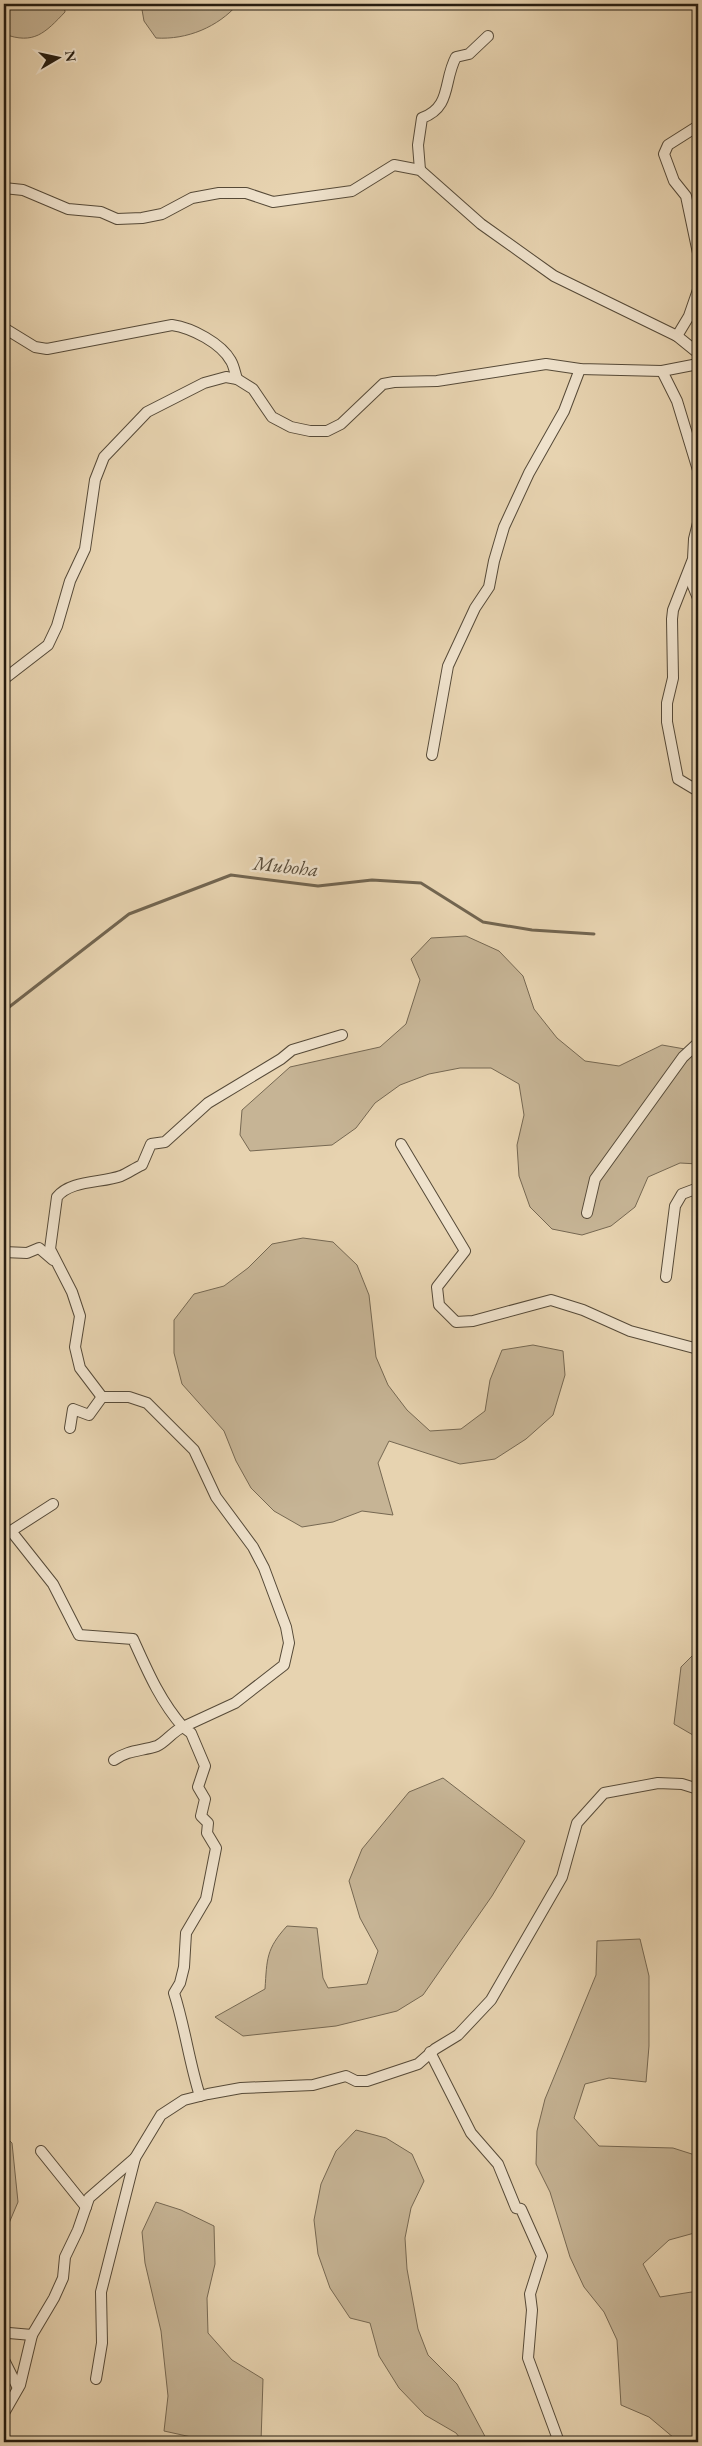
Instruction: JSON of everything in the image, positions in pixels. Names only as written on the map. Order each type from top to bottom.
[{"type":"street","points":[[420,170],[418,145],[422,118],[434,114],[443,101],[456,57],[469,54],[488,36]]},
{"type":"street","points":[[698,126],[668,145],[664,154],[674,181],[686,196],[698,253]]},
{"type":"street","points":[[4,188],[23,190],[68,209],[100,212],[117,219],[142,218],[162,214],[192,198],[220,193],[246,193],[273,202],[352,191],[394,165],[420,170],[481,224],[554,276],[676,336],[698,353]]},
{"type":"street","points":[[676,336],[689,316],[698,290]]},
{"type":"street","points":[[4,328],[41,349],[172,325],[183,326],[220,347],[231,361],[237,379]]},
{"type":"street","points":[[4,679],[48,644],[57,626],[70,581],[85,549],[95,480],[104,457],[147,412],[204,383],[226,377],[237,379],[253,389],[272,417],[291,427],[310,431],[327,431],[341,424],[383,384],[394,382],[437,381],[546,364],[580,369],[662,371],[698,364]]},
{"type":"street","points":[[432,755],[448,666],[475,608],[489,588],[494,561],[504,527],[529,473],[564,411],[580,369]]},
{"type":"street","points":[[662,371],[677,401],[698,470]]},
{"type":"street","points":[[698,523],[690,569],[673,610],[673,678],[667,704],[667,722],[678,779],[698,791]]},
{"type":"street","points":[[690,569],[693,586],[698,598]]},
{"type":"street","points":[[102,1397],[80,1368],[75,1347],[80,1316],[59,1266],[50,1250],[57,1197],[61,1191],[101,1179],[119,1177],[142,1165],[151,1144],[165,1142],[208,1103],[281,1060],[292,1050],[342,1035]]},
{"type":"street","points":[[588,1213],[595,1178],[682,1057],[698,1043]]},
{"type":"street","points":[[401,1144],[465,1251],[436,1287],[439,1305],[456,1322],[473,1321],[551,1300],[583,1310],[630,1330],[698,1349]]},
{"type":"street","points":[[666,1278],[675,1206],[682,1194],[698,1188]]},
{"type":"street","points":[[4,1252],[27,1253],[39,1248],[59,1266]]},
{"type":"street","points":[[70,1428],[73,1409],[89,1415],[102,1397],[129,1397],[147,1403],[194,1450],[216,1497],[256,1554],[274,1592],[286,1627],[288,1643],[284,1665],[235,1703],[173,1731],[158,1745],[124,1753],[114,1760]]},
{"type":"street","points":[[53,1504],[11,1531],[53,1584],[79,1635],[133,1639],[170,1712],[191,1732],[205,1766],[198,1787],[205,1799],[201,1816],[208,1823],[207,1832],[216,1848],[206,1899],[186,1933],[184,1966],[180,1983],[174,1993],[184,2022],[200,2096]]},
{"type":"street","points":[[96,2379],[102,2343],[102,2292],[135,2158],[161,2115],[184,2100],[200,2096],[241,2088],[313,2085],[346,2076],[356,2081],[378,2079],[418,2064],[426,2059],[430,2052],[458,2035],[491,2000],[562,1877],[578,1823],[604,1794],[658,1783],[682,1784],[698,1789]]},
{"type":"street","points":[[430,2052],[471,2133],[498,2164],[516,2208],[521,2209],[542,2256],[530,2294],[532,2310],[528,2358],[559,2442]]},
{"type":"street","points":[[41,2151],[86,2207]]},
{"type":"street","points":[[4,2412],[18,2388],[32,2335],[54,2298],[63,2278],[65,2256],[78,2230],[89,2198],[135,2158]]},
{"type":"street","points":[[8,2333],[32,2335]]},
{"type":"street","points":[[4,2360],[18,2388]]},
{"type":"shaded area","points":[[4,4],[64,4],[65,12],[51,26],[38,35],[23,38],[14,37],[4,34]]},
{"type":"shaded area","points":[[141,4],[238,4],[221,19],[201,30],[179,37],[156,38],[144,21]]},
{"type":"shaded area","points":[[466,936],[499,951],[523,976],[534,1009],[557,1038],[585,1061],[619,1066],[662,1045],[696,1051],[698,1058],[698,1164],[680,1163],[648,1177],[635,1207],[611,1226],[582,1235],[552,1229],[530,1207],[519,1176],[517,1145],[524,1115],[519,1084],[491,1068],[460,1068],[429,1074],[400,1085],[375,1103],[356,1128],[332,1145],[250,1151],[240,1135],[242,1110],[290,1067],[380,1047],[406,1024],[420,980],[411,959],[431,938]]},
{"type":"shaded area","points":[[303,1238],[333,1242],[357,1265],[369,1295],[376,1357],[388,1385],[407,1410],[430,1431],[461,1429],[485,1411],[490,1380],[502,1350],[533,1345],[563,1351],[565,1375],[553,1415],[526,1439],[495,1459],[460,1464],[389,1441],[378,1463],[393,1515],[362,1511],[333,1522],[302,1527],[274,1511],[251,1488],[236,1461],[224,1431],[182,1384],[174,1353],[174,1320],[194,1294],[224,1286],[248,1268],[272,1244]]},
{"type":"shaded area","points":[[698,1650],[698,1738],[674,1724],[681,1667]]},
{"type":"shaded area","points":[[443,1778],[525,1841],[492,1896],[423,1995],[397,2011],[336,2026],[243,2036],[215,2017],[265,1989],[266,1970],[271,1948],[287,1926],[317,1928],[323,1978],[328,1988],[367,1984],[378,1951],[360,1918],[349,1881],[362,1849],[409,1792]]},
{"type":"shaded area","points":[[640,1939],[649,1976],[649,2046],[646,2082],[609,2078],[585,2084],[574,2118],[599,2146],[673,2148],[698,2156],[698,2232],[669,2240],[643,2264],[660,2297],[698,2291],[698,2442],[675,2442],[674,2438],[649,2417],[621,2405],[617,2340],[604,2312],[584,2287],[570,2257],[550,2192],[536,2164],[537,2131],[545,2099],[596,1975],[597,1941]]},
{"type":"shaded area","points":[[356,2130],[386,2138],[412,2154],[424,2181],[411,2208],[405,2238],[407,2269],[418,2329],[428,2355],[457,2384],[488,2442],[463,2442],[456,2433],[425,2415],[399,2388],[379,2356],[370,2323],[350,2318],[330,2288],[318,2254],[314,2220],[321,2184],[336,2151]]},
{"type":"shaded area","points":[[4,2135],[12,2143],[18,2202],[4,2235]]},
{"type":"shaded area","points":[[156,2202],[181,2210],[214,2226],[215,2264],[207,2298],[208,2333],[232,2360],[263,2379],[261,2442],[214,2442],[164,2431],[168,2396],[161,2331],[145,2263],[142,2232]]},
{"type":"waterway","name":"Muboha","points":[[4,1011],[129,914],[231,875],[318,886],[372,880],[421,883],[483,922],[532,930],[594,934]]}]
